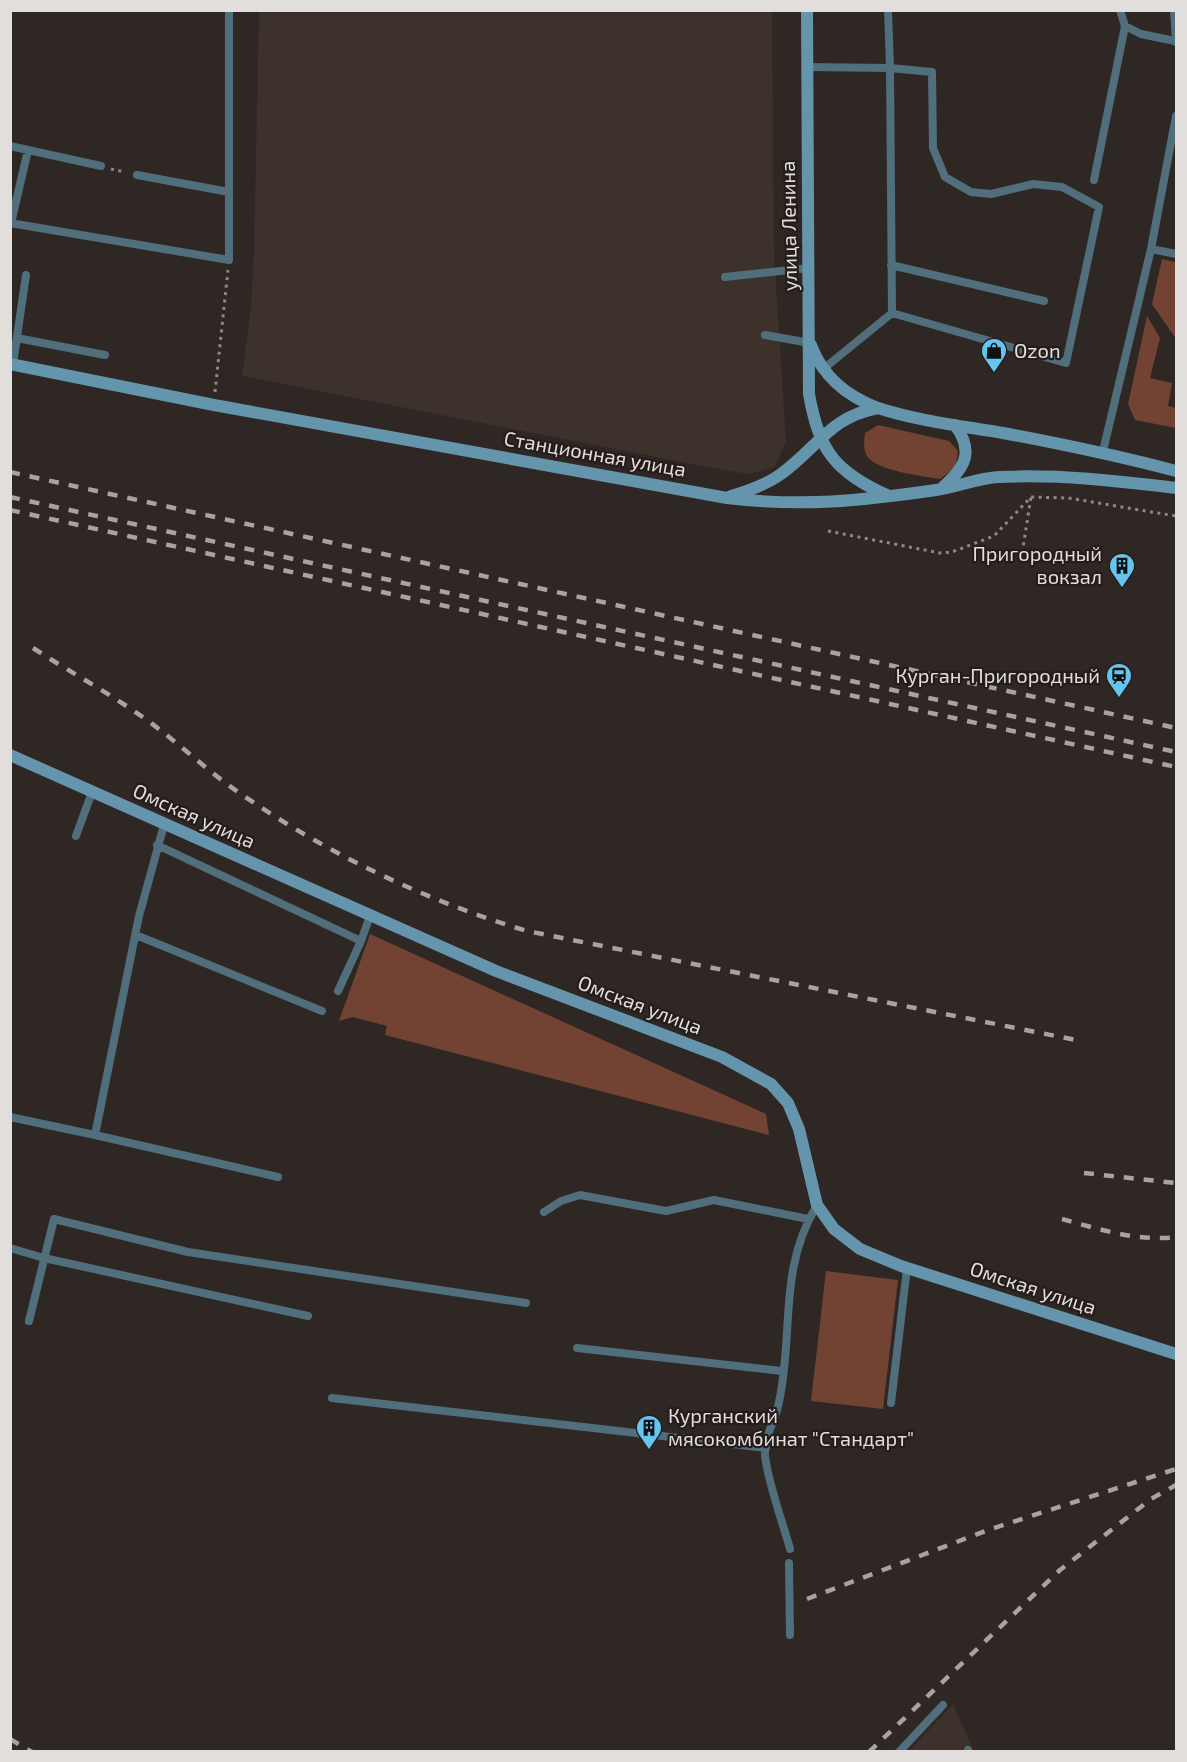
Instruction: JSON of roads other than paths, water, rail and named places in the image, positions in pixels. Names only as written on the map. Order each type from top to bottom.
[{"type":"main road","name":"улица Ленина","points":[[807,10],[809,394],[820,439],[829,456],[845,472],[864,485],[890,496]]},
{"type":"main road","points":[[810,343],[822,370],[844,390],[878,408],[955,425],[1103,451],[1176,471]]},
{"type":"main road","name":"Станционная улица","points":[[12,364],[214,405],[727,498],[790,504],[834,503],[940,489],[996,477],[1093,479],[1176,488]]},
{"type":"main road","points":[[727,498],[758,488],[780,475],[839,421],[856,412],[878,408]]},
{"type":"main road","points":[[940,489],[956,476],[967,451],[965,438],[955,425]]},
{"type":"main road","name":"Омская улица","points":[[10,755],[496,971],[722,1057],[771,1084],[788,1103],[799,1129],[817,1205],[834,1229],[860,1249],[907,1268],[1176,1354]]},
{"type":"lane","points":[[28,150],[11,223],[228,260],[229,10]]},
{"type":"lane","points":[[888,10],[892,313]]},
{"type":"lane","points":[[1094,180],[1125,26],[1120,10]]},
{"type":"lane","points":[[1125,26],[1141,34],[1176,42],[1174,10]]},
{"type":"lane","points":[[807,67],[890,68],[932,72],[933,148],[945,177],[971,192],[991,194],[1033,184],[1062,187],[1099,207],[1066,363],[892,313]]},
{"type":"lane","points":[[1103,451],[1150,249],[1176,116]]},
{"type":"lane","points":[[10,146],[101,166]]},
{"type":"lane","points":[[137,175],[229,192]]},
{"type":"lane","points":[[1150,249],[1176,254]]},
{"type":"lane","points":[[891,265],[1044,301]]},
{"type":"lane","points":[[725,277],[809,268]]},
{"type":"lane","points":[[12,364],[26,275]]},
{"type":"lane","points":[[822,370],[892,313]]},
{"type":"lane","points":[[765,335],[810,343]]},
{"type":"lane","points":[[17,338],[105,355]]},
{"type":"lane","points":[[76,837],[92,792]]},
{"type":"lane","points":[[95,1136],[136,935],[157,845],[164,825]]},
{"type":"lane","points":[[157,845],[361,941]]},
{"type":"lane","points":[[338,991],[370,916]]},
{"type":"lane","points":[[136,935],[322,1011]]},
{"type":"lane","points":[[10,1117],[278,1177]]},
{"type":"lane","points":[[544,1212],[561,1201],[580,1195],[666,1211],[714,1200],[808,1219]]},
{"type":"lane","points":[[790,1549],[765,1455],[769,1429],[779,1404],[793,1259],[808,1219],[817,1205]]},
{"type":"lane","points":[[29,1322],[54,1220],[188,1252],[526,1303]]},
{"type":"lane","points":[[10,1248],[44,1258],[308,1316]]},
{"type":"lane","points":[[891,1403],[907,1268]]},
{"type":"lane","points":[[577,1348],[782,1371]]},
{"type":"lane","points":[[332,1398],[766,1448]]},
{"type":"lane","points":[[789,1563],[790,1635]]},
{"type":"lane","points":[[898,1752],[943,1705]]},
{"type":"railway","points":[[10,472],[1176,728]]},
{"type":"railway","points":[[10,497],[1176,752]]},
{"type":"railway","points":[[10,510],[1176,767]]},
{"type":"railway","points":[[33,648],[144,718],[228,785],[274,816],[379,874],[489,919],[527,931],[1076,1040]]},
{"type":"railway","points":[[1084,1173],[1176,1183]]},
{"type":"railway","points":[[1062,1219],[1133,1236],[1176,1237]]},
{"type":"railway","points":[[807,1599],[988,1530],[1176,1469]]},
{"type":"railway","points":[[869,1752],[1060,1570],[1151,1499],[1176,1485]]},
{"type":"railway","points":[[10,1739],[32,1752]]},
{"type":"place","name":"Ozon","points":[[994,374]]},
{"type":"place","name":"Пригородный вокзал","points":[[1122,589]]},
{"type":"place","name":"Курган-Пригородный","points":[[1119,699]]},
{"type":"place","name":"Курганский мясокомбинат \"Стандарт\"","points":[[649,1451]]}]
